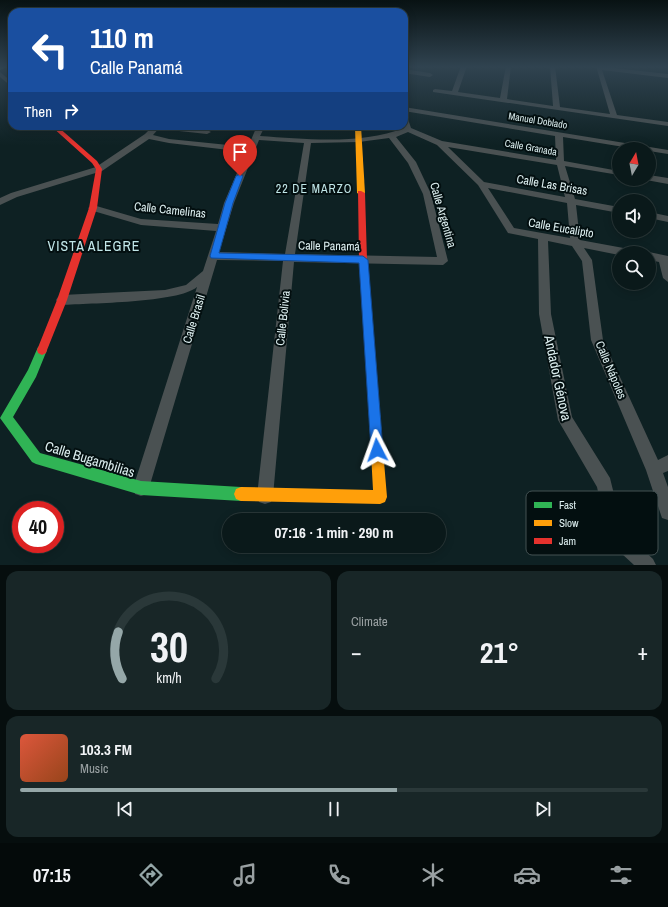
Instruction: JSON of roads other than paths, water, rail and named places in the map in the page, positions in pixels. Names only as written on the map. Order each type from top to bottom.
[{"type":"street","points":[[444,92],[668,124]]},
{"type":"street","points":[[503,101],[504,92]]},
{"type":"street","points":[[556,92],[557,108]]},
{"type":"street","points":[[607,92],[614,116]]},
{"type":"street","name":"Manuel Doblado","points":[[408,110],[668,152]]},
{"type":"street","points":[[408,129],[440,143],[481,184]]},
{"type":"street","points":[[59,130],[95,162],[99,169]]},
{"type":"street","points":[[0,202],[14,195],[99,169],[109,164],[148,136],[153,130]]},
{"type":"street","points":[[169,141],[178,130]]},
{"type":"street","points":[[194,130],[207,132]]},
{"type":"street","name":"Calle Brasil","points":[[141,488],[214,256],[229,203],[259,130]]},
{"type":"street","points":[[358,130],[363,260]]},
{"type":"street","points":[[255,138],[308,141],[359,140],[393,135],[405,130]]},
{"type":"street","name":"Calle Nápoles","points":[[559,134],[560,164],[571,201],[575,243],[587,260],[597,340],[661,466],[668,512]]},
{"type":"street","name":"Calle Argentina","points":[[393,135],[412,162],[427,194],[443,261]]},
{"type":"street","points":[[148,136],[169,141],[250,150]]},
{"type":"street","name":"Calle Bolivia","points":[[265,496],[290,258],[308,141]]},
{"type":"street","name":"Calle Granada","points":[[440,143],[612,172]]},
{"type":"street","name":"Calle Bugambilias","points":[[99,169],[93,208],[62,300],[32,373],[6,418],[36,458],[141,488],[265,496],[380,498],[363,260]]},
{"type":"street","points":[[656,179],[668,182]]},
{"type":"street","name":"Calle Las Brisas","points":[[481,184],[612,209]]},
{"type":"street","name":"Calle Eucalipto","points":[[481,184],[511,232],[612,250]]},
{"type":"street","name":"Calle Camelinas","points":[[93,208],[141,222],[222,228]]},
{"type":"street","points":[[656,216],[668,219]]},
{"type":"street","name":"Andador Génova","points":[[543,238],[545,314],[565,420],[604,484],[605,491]]},
{"type":"street","name":"Calle Panamá","points":[[214,256],[443,261]]},
{"type":"street","points":[[656,257],[664,259],[668,278]]},
{"type":"street","points":[[62,300],[165,294],[189,288],[209,272]]},
{"type":"street","name":"Andador Génova","points":[[636,555],[647,565]]},
{"type":"district","name":"22 DE MARZO","points":[[314,189]]},
{"type":"district","name":"VISTA ALEGRE","points":[[94,246]]}]
